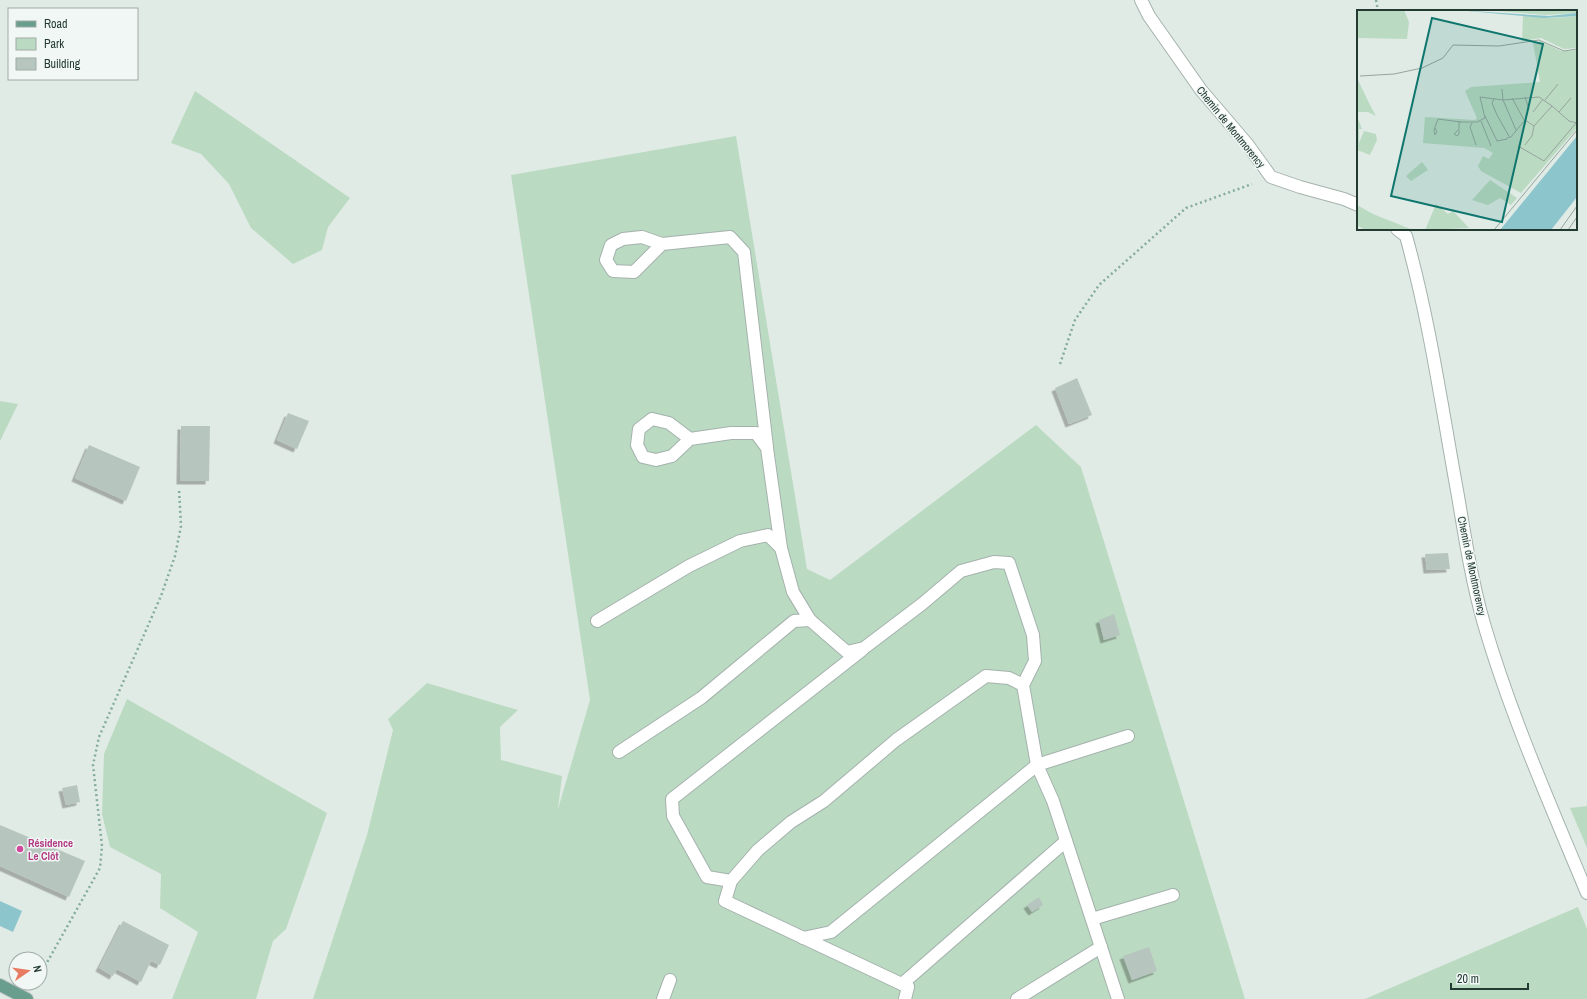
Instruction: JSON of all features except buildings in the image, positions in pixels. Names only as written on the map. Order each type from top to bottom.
[{"type":"main road","points":[[0,985],[27,999]]},
{"type":"street","name":"Chemin de Montmorency","points":[[1142,0],[1149,16],[1201,90],[1248,145],[1271,177],[1300,187],[1344,199],[1357,205]]},
{"type":"street","name":"Chemin de Montmorency","points":[[1398,230],[1406,236],[1428,324],[1466,540],[1484,623],[1510,704],[1546,799],[1587,893]]},
{"type":"street","points":[[662,244],[730,237],[744,252],[767,448],[781,548],[793,592],[810,620],[847,652],[864,648]]},
{"type":"street","points":[[690,439],[731,433],[756,433],[767,448]]},
{"type":"street","points":[[597,621],[689,566],[740,541],[768,535],[781,548]]},
{"type":"street","points":[[731,881],[707,877],[673,816],[672,799],[922,604],[961,570],[994,562],[1009,563],[1033,635],[1035,661],[1023,685],[1037,766],[1053,801],[1118,999]]},
{"type":"street","points":[[619,752],[701,698],[794,621],[810,620]]},
{"type":"street","points":[[905,999],[908,987],[725,901],[731,881],[758,850],[791,822],[824,801],[896,740],[986,676],[1009,678],[1023,685]]},
{"type":"street","points":[[803,938],[831,932],[1037,766],[1128,736]]},
{"type":"street","points":[[902,984],[1066,841]]},
{"type":"street","points":[[1092,919],[1173,895]]},
{"type":"street","points":[[1017,999],[1101,947]]},
{"type":"street","points":[[662,999],[670,980]]},
{"type":"path","points":[[1376,0],[1378,10]]},
{"type":"path","points":[[1060,364],[1075,320],[1099,285],[1137,250],[1186,208],[1271,177]]},
{"type":"path","points":[[48,961],[100,868],[102,846],[94,765],[99,737],[161,596],[175,556],[182,526],[179,489]]},
{"type":"green space","points":[[195,91],[350,198],[328,227],[322,250],[293,264],[251,228],[229,184],[201,154],[171,143]]},
{"type":"green space","points":[[736,136],[807,569],[830,580],[1036,425],[1081,467],[1245,999],[313,999],[367,835],[393,730],[388,719],[427,683],[518,710],[500,727],[501,760],[562,776],[558,809],[590,700],[511,175]]},
{"type":"green space","points":[[0,401],[18,404],[0,441]]},
{"type":"green space","points":[[127,699],[327,813],[286,929],[273,941],[256,999],[172,999],[198,932],[160,908],[161,874],[110,847],[102,814],[104,754]]},
{"type":"green space","points":[[1587,806],[1587,848],[1570,808]]},
{"type":"green space","points":[[1578,907],[1587,929],[1587,999],[1365,999]]},
{"type":"water","points":[[0,901],[22,911],[13,932],[0,926]]},
{"type":"place","name":"Résidence Le Clôt","points":[[20,849]]}]
